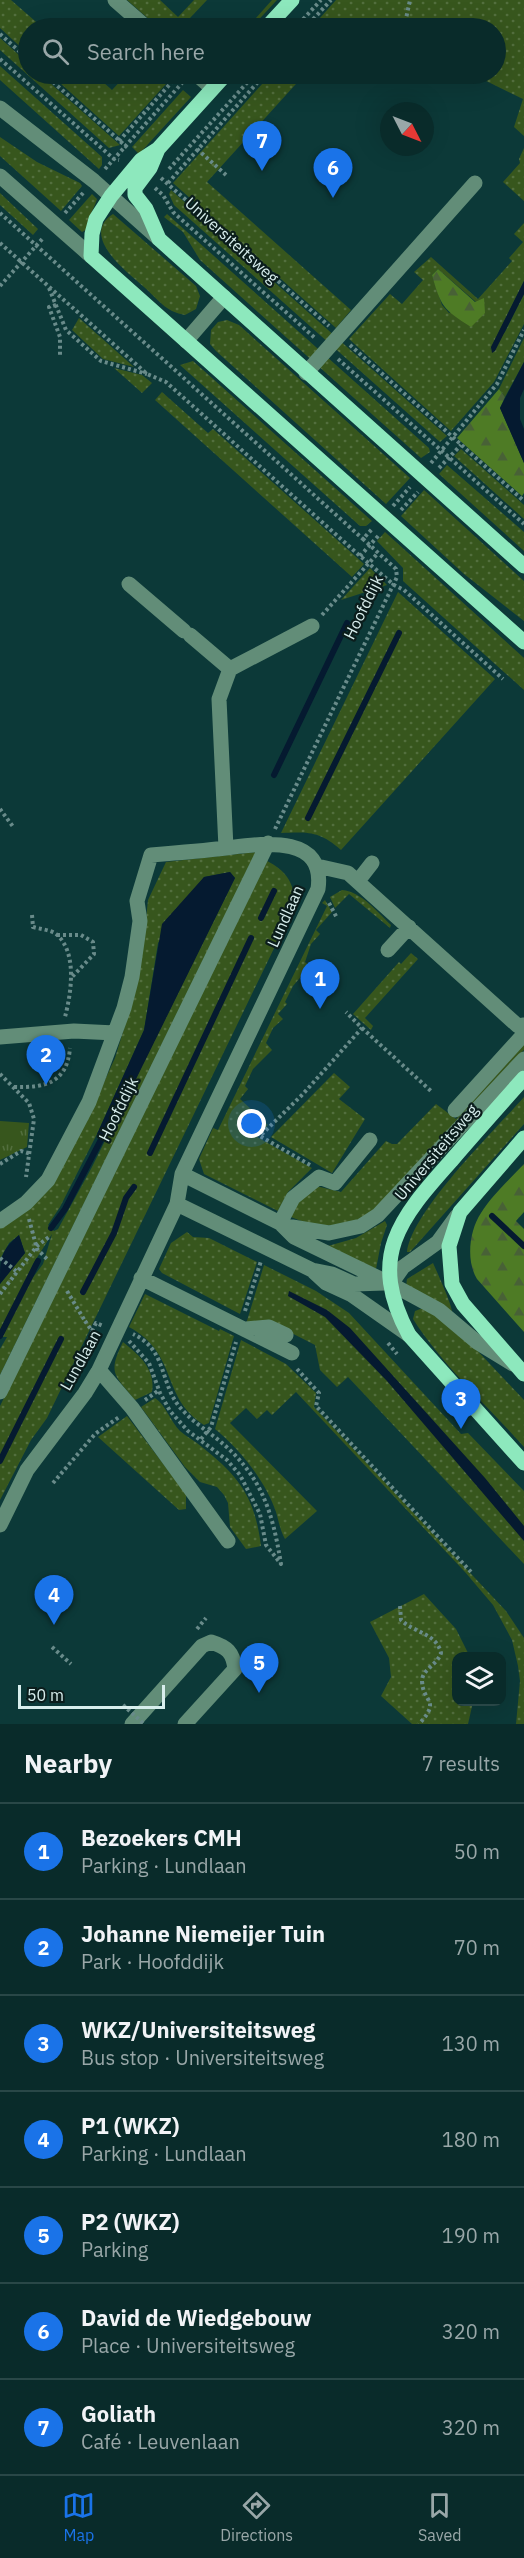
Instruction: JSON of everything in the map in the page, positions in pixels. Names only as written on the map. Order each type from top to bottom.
[{"type":"main road","points":[[275,18],[292,0]]},
{"type":"main road","points":[[216,84],[158,149],[147,173],[135,188],[135,195],[146,209],[159,239],[524,566]]},
{"type":"main road","points":[[147,173],[111,196],[96,219],[92,234],[91,256],[524,642]]},
{"type":"main road","name":"Universiteitsweg","points":[[524,1078],[402,1220],[392,1252],[391,1284],[397,1313],[409,1335],[524,1462]]},
{"type":"main road","points":[[521,1371],[463,1304],[452,1284],[449,1246],[460,1212],[524,1138]]},
{"type":"street","points":[[115,0],[136,18]]},
{"type":"street","points":[[203,84],[212,88]]},
{"type":"street","points":[[0,108],[111,196],[159,239]]},
{"type":"street","points":[[0,176],[91,256]]},
{"type":"street","points":[[306,373],[476,183]]},
{"type":"street","points":[[186,341],[224,297]]},
{"type":"street","points":[[129,584],[230,669]]},
{"type":"street","points":[[226,848],[219,699],[230,669],[312,626]]},
{"type":"street","points":[[268,843],[292,847],[312,858],[317,866],[348,873],[518,1026],[524,1025]]},
{"type":"street","name":"Hoofddijk","points":[[0,1221],[26,1203],[48,1180],[89,1102],[115,1033],[132,977],[140,921],[136,901],[151,855],[268,843]]},
{"type":"street","name":"Hoofddijk","points":[[0,1392],[268,843]]},
{"type":"street","points":[[358,881],[372,863]]},
{"type":"street","name":"Lundlaan","points":[[0,1525],[27,1470],[85,1393],[99,1370],[177,1204],[182,1174],[312,904],[318,887],[317,866]]},
{"type":"street","points":[[404,947],[409,927]]},
{"type":"street","points":[[388,950],[409,927]]},
{"type":"street","points":[[0,1037],[66,1032],[115,1033]]},
{"type":"street","points":[[455,1110],[524,1034]]},
{"type":"street","points":[[182,1174],[283,1225],[329,1233],[361,1227],[378,1215],[524,1059]]},
{"type":"street","points":[[283,1225],[293,1198],[319,1177],[335,1183],[370,1140]]},
{"type":"street","points":[[177,1204],[312,1269],[332,1274],[354,1284],[391,1284]]},
{"type":"street","points":[[391,1284],[403,1267],[438,1242],[460,1212]]},
{"type":"street","points":[[283,1225],[294,1237],[440,1310],[477,1342],[521,1371]]},
{"type":"street","points":[[312,1269],[326,1283],[352,1295],[409,1335]]},
{"type":"street","points":[[141,1278],[246,1329],[293,1360]]},
{"type":"street","points":[[246,1329],[268,1327],[286,1335]]},
{"type":"street","points":[[99,1370],[132,1408],[228,1541]]},
{"type":"street","points":[[132,1724],[202,1646],[211,1642],[226,1647],[234,1658],[235,1669],[185,1724]]},
{"type":"path","points":[[304,18],[321,0]]},
{"type":"path","points":[[314,18],[331,0]]},
{"type":"path","points":[[406,18],[410,0]]},
{"type":"path","points":[[0,34],[18,50]]},
{"type":"path","name":"Universiteitsweg","points":[[0,59],[18,75]]},
{"type":"path","name":"Universiteitsweg","points":[[28,84],[114,159],[124,160],[147,173],[164,195],[173,212],[440,452],[524,524]]},
{"type":"path","points":[[55,84],[126,146],[147,173],[168,183],[524,501]]},
{"type":"path","points":[[119,141],[170,84]]},
{"type":"path","points":[[114,159],[184,84]]},
{"type":"path","points":[[147,173],[244,84]]},
{"type":"path","points":[[168,183],[256,84]]},
{"type":"path","points":[[197,149],[226,175]]},
{"type":"path","points":[[0,213],[363,539],[387,519],[425,477],[440,452],[498,384],[524,330]]},
{"type":"path","points":[[0,243],[147,374]]},
{"type":"path","points":[[0,286],[36,245]]},
{"type":"path","points":[[47,285],[66,330],[101,361],[166,382],[360,556],[393,585],[404,590],[503,679]]},
{"type":"path","points":[[56,305],[49,308],[60,338],[60,355]]},
{"type":"path","points":[[360,556],[387,519],[425,477],[448,459],[461,445]]},
{"type":"path","name":"Hoofddijk","points":[[268,843],[397,577],[396,569],[363,539]]},
{"type":"path","points":[[312,626],[378,553]]},
{"type":"path","points":[[0,809],[14,828]]},
{"type":"path","points":[[32,915],[33,927],[57,935],[81,935],[93,942],[94,954],[71,977]]},
{"type":"path","points":[[13,1087],[46,1085],[60,1076],[69,1062],[66,1032],[71,977],[65,944],[57,935]]},
{"type":"path","points":[[346,1012],[431,1091]]},
{"type":"path","points":[[319,1177],[318,1170],[260,1136],[303,1094],[362,1028]]},
{"type":"path","points":[[0,1074],[29,1103],[34,1119],[31,1154],[25,1183]]},
{"type":"path","points":[[0,1164],[21,1152],[31,1154]]},
{"type":"path","points":[[31,1227],[38,1250],[45,1256]]},
{"type":"path","points":[[0,1294],[15,1270],[37,1246],[49,1237]]},
{"type":"path","points":[[0,1258],[15,1270]]},
{"type":"path","points":[[67,1291],[92,1331]]},
{"type":"path","points":[[117,1331],[135,1334],[146,1342],[161,1361],[177,1404],[253,1475],[273,1522],[281,1564],[266,1545],[261,1514],[240,1475],[227,1460],[188,1431],[170,1411],[144,1355],[117,1331]]},
{"type":"path","points":[[293,1360],[319,1393],[316,1406],[471,1572]]},
{"type":"path","points":[[53,1483],[95,1434],[159,1390]]},
{"type":"path","points":[[400,1606],[401,1620],[435,1641],[441,1653],[439,1660],[425,1672],[422,1680],[431,1705],[429,1713],[419,1724]]},
{"type":"path","points":[[52,1647],[71,1664]]},
{"type":"path","points":[[123,1705],[144,1724]]},
{"type":"green space","points":[[0,0],[11,0],[32,18],[18,18],[18,45],[0,28]]},
{"type":"green space","points":[[127,0],[160,0],[178,17],[194,0],[207,0],[190,18],[148,18]]},
{"type":"green space","points":[[272,0],[277,0],[260,18],[256,18]]},
{"type":"green space","points":[[336,0],[524,0],[524,136],[514,127],[523,99],[492,84],[506,84],[506,18],[320,18]]},
{"type":"green space","points":[[0,38],[18,54],[18,66],[0,50]]},
{"type":"green space","points":[[0,66],[102,157],[102,165],[99,169],[0,80]]},
{"type":"green space","points":[[38,84],[51,84],[120,145],[109,148]]},
{"type":"green space","points":[[61,84],[105,84],[112,90],[118,84],[166,84],[119,136]]},
{"type":"green space","points":[[262,84],[296,84],[207,182],[351,310],[336,328],[173,183]]},
{"type":"green space","points":[[183,90],[191,97],[139,154],[132,147]]},
{"type":"green space","points":[[0,137],[37,162],[80,183],[82,186],[61,211],[0,156]]},
{"type":"green space","points":[[524,148],[524,201],[503,182],[520,163],[519,159]]},
{"type":"green space","points":[[171,190],[447,436],[440,442],[174,205],[169,194]]},
{"type":"green space","points":[[0,193],[38,229],[33,235],[0,205]]},
{"type":"green space","points":[[92,194],[97,199],[86,230],[82,232],[69,220]]},
{"type":"green space","points":[[113,214],[196,286],[200,296],[196,309],[185,315],[168,309],[109,253],[103,243],[101,233],[104,223]]},
{"type":"green space","points":[[167,214],[429,448],[430,452],[421,458],[200,260],[183,232],[164,217]]},
{"type":"green space","points":[[524,223],[524,281],[490,350],[505,332],[524,294],[524,324],[494,382],[451,431],[349,339],[390,294],[402,304],[423,280],[414,272],[431,257],[478,299],[512,261],[509,258],[523,242],[514,234]],"holes":[[[438,269],[476,302],[484,299],[449,313],[442,305],[432,275]]]},
{"type":"green space","points":[[438,269],[475,302],[484,298],[485,313],[471,327],[454,316],[441,301],[432,275]]},
{"type":"green space","points":[[79,318],[134,367],[103,359],[72,330]]},
{"type":"green space","points":[[227,320],[239,325],[410,478],[386,504],[216,351],[210,344],[211,330],[218,322]]},
{"type":"green space","points":[[524,338],[524,362],[505,397],[499,389]]},
{"type":"green space","points":[[193,361],[372,521],[366,526],[360,526],[180,365]]},
{"type":"green space","points":[[114,368],[142,375],[152,383],[142,393]]},
{"type":"green space","points":[[499,389],[505,397],[500,408],[524,463],[524,493],[522,496],[457,438]]},
{"type":"green space","points":[[162,392],[208,433],[213,429],[364,564],[352,577],[155,400]]},
{"type":"green space","points":[[461,449],[524,505],[524,519],[454,456]]},
{"type":"green space","points":[[447,465],[524,532],[524,551],[439,474]]},
{"type":"green space","points":[[424,490],[524,581],[524,621],[464,574],[401,516]]},
{"type":"green space","points":[[385,532],[524,658],[524,690],[403,581],[403,568],[377,541]]},
{"type":"green space","points":[[370,568],[387,585],[341,600]]},
{"type":"green space","points":[[398,592],[495,679],[341,850],[326,839],[313,834],[281,833]]},
{"type":"green space","points":[[256,852],[0,1375],[0,1349],[7,1337],[0,1337],[0,1284],[25,1253],[19,1235],[9,1243],[0,1259],[0,1226],[25,1209],[93,1106],[115,1058],[130,1009],[143,948],[148,900],[166,862]],"holes":[[[230,872],[235,878],[92,1167],[58,1229],[54,1231],[48,1225],[60,1207],[97,1134],[144,1030],[158,943],[204,877]],[[52,1234],[43,1264],[19,1296],[33,1264]]]},
{"type":"green space","points":[[267,861],[280,869],[292,885],[294,907],[47,1418],[31,1440],[0,1500],[0,1406]]},
{"type":"green space","points":[[342,890],[356,894],[369,903],[391,925],[390,928],[349,894],[335,908],[330,897]]},
{"type":"green space","points":[[325,900],[332,912],[316,930],[320,934],[311,944],[305,962],[310,966],[293,986],[285,1002],[287,1004],[278,1014],[283,1019],[273,1028],[266,1043],[272,1050],[253,1069],[245,1086],[248,1089],[240,1099],[268,1125],[257,1137],[312,1168],[288,1192],[278,1211],[204,1174],[199,1159],[213,1128],[218,1130],[327,906],[322,903]]},
{"type":"green space","points":[[411,953],[418,959],[365,1018],[373,1026],[371,1030],[353,1014],[399,962],[401,964]]},
{"type":"green space","points":[[524,1043],[524,1050],[428,1157],[370,1214],[339,1225],[319,1225],[291,1217],[298,1201],[316,1186],[341,1192],[386,1141],[397,1144],[436,1104],[456,1119]]},
{"type":"green space","points":[[334,1073],[350,1087],[339,1099],[365,1119],[332,1173],[271,1137]]},
{"type":"green space","points":[[524,1097],[524,1124],[410,1252],[407,1252],[412,1235],[438,1194]]},
{"type":"green space","points":[[0,1121],[29,1123],[27,1147],[0,1160]]},
{"type":"green space","points":[[524,1164],[524,1212],[516,1221],[524,1229],[524,1332],[477,1279],[471,1264],[470,1246],[477,1220],[485,1206]]},
{"type":"green space","points":[[385,1221],[387,1225],[376,1269],[328,1246],[356,1238]]},
{"type":"green space","points":[[187,1232],[193,1237],[209,1238],[257,1262],[240,1314],[162,1273],[159,1269],[171,1243]]},
{"type":"green space","points":[[433,1263],[452,1312],[406,1287],[407,1279]]},
{"type":"green space","points":[[264,1265],[316,1291],[349,1313],[461,1434],[468,1433],[524,1491],[524,1564],[348,1377],[337,1387],[320,1370],[315,1345],[268,1321],[246,1324]]},
{"type":"green space","points":[[145,1294],[219,1331],[220,1329],[234,1336],[209,1423],[204,1425],[190,1414],[174,1389],[156,1350],[145,1338],[129,1327]]},
{"type":"green space","points":[[423,1308],[456,1328],[524,1400],[524,1447],[452,1369],[425,1336],[413,1319],[415,1311]]},
{"type":"green space","points":[[241,1340],[286,1364],[316,1393],[314,1407],[506,1611],[524,1638],[524,1724],[516,1724],[520,1681],[512,1640],[493,1605],[465,1572],[296,1392],[272,1415],[267,1410],[257,1419],[246,1408],[230,1423],[317,1511],[285,1539],[272,1501],[259,1478],[243,1456],[215,1429]]},
{"type":"green space","points":[[123,1342],[145,1363],[153,1384],[152,1392],[135,1400],[118,1379],[114,1368]]},
{"type":"green space","points":[[155,1398],[180,1431],[215,1458],[236,1479],[250,1501],[255,1514],[261,1546],[246,1549],[230,1527],[228,1503],[224,1495],[217,1487],[200,1482],[185,1467],[141,1407]]},
{"type":"green space","points":[[127,1416],[186,1494],[186,1509],[179,1510],[98,1437]]},
{"type":"green space","points":[[424,1594],[456,1629],[468,1652],[452,1652],[452,1706],[472,1706],[468,1724],[412,1724],[381,1696],[391,1677],[389,1658],[370,1622]]},
{"type":"water","points":[[524,281],[524,294],[492,353],[491,347]]},
{"type":"water","points":[[524,362],[524,389],[520,398],[520,419],[524,429],[524,463],[500,408]]},
{"type":"water","points":[[230,872],[235,878],[108,1136],[102,1137],[97,1134],[144,1030],[162,924],[204,877]]},
{"type":"water","points":[[19,1235],[25,1253],[0,1284],[2,1256]]},
{"type":"water","points":[[289,1291],[327,1310],[350,1328],[485,1478],[524,1526],[524,1541],[387,1381],[325,1317],[288,1296]]},
{"type":"waterway","points":[[274,775],[347,623]]},
{"type":"waterway","points":[[308,818],[399,633]]},
{"type":"waterway","points":[[261,918],[274,891]]},
{"type":"waterway","points":[[150,1153],[251,938]]},
{"type":"waterway","points":[[51,1228],[65,1209],[105,1132]]},
{"type":"waterway","points":[[83,1292],[114,1233],[126,1198],[134,1187]]},
{"type":"waterway","points":[[492,1216],[524,1246]]},
{"type":"waterway","points":[[0,1336],[38,1261]]},
{"type":"waterway","points":[[0,1461],[61,1339]]},
{"type":"place","name":"Goliath","points":[[262,171]]},
{"type":"place","name":"David de Wiedgebouw","points":[[333,198]]},
{"type":"place","name":"Bezoekers CMH","points":[[320,1009]]},
{"type":"place","name":"Johanne Niemeijer Tuin","points":[[46,1085]]},
{"type":"place","name":"WKZ/Universiteitsweg","points":[[461,1429]]},
{"type":"place","name":"P1 (WKZ)","points":[[54,1625]]},
{"type":"place","name":"P2 (WKZ)","points":[[259,1693]]}]
